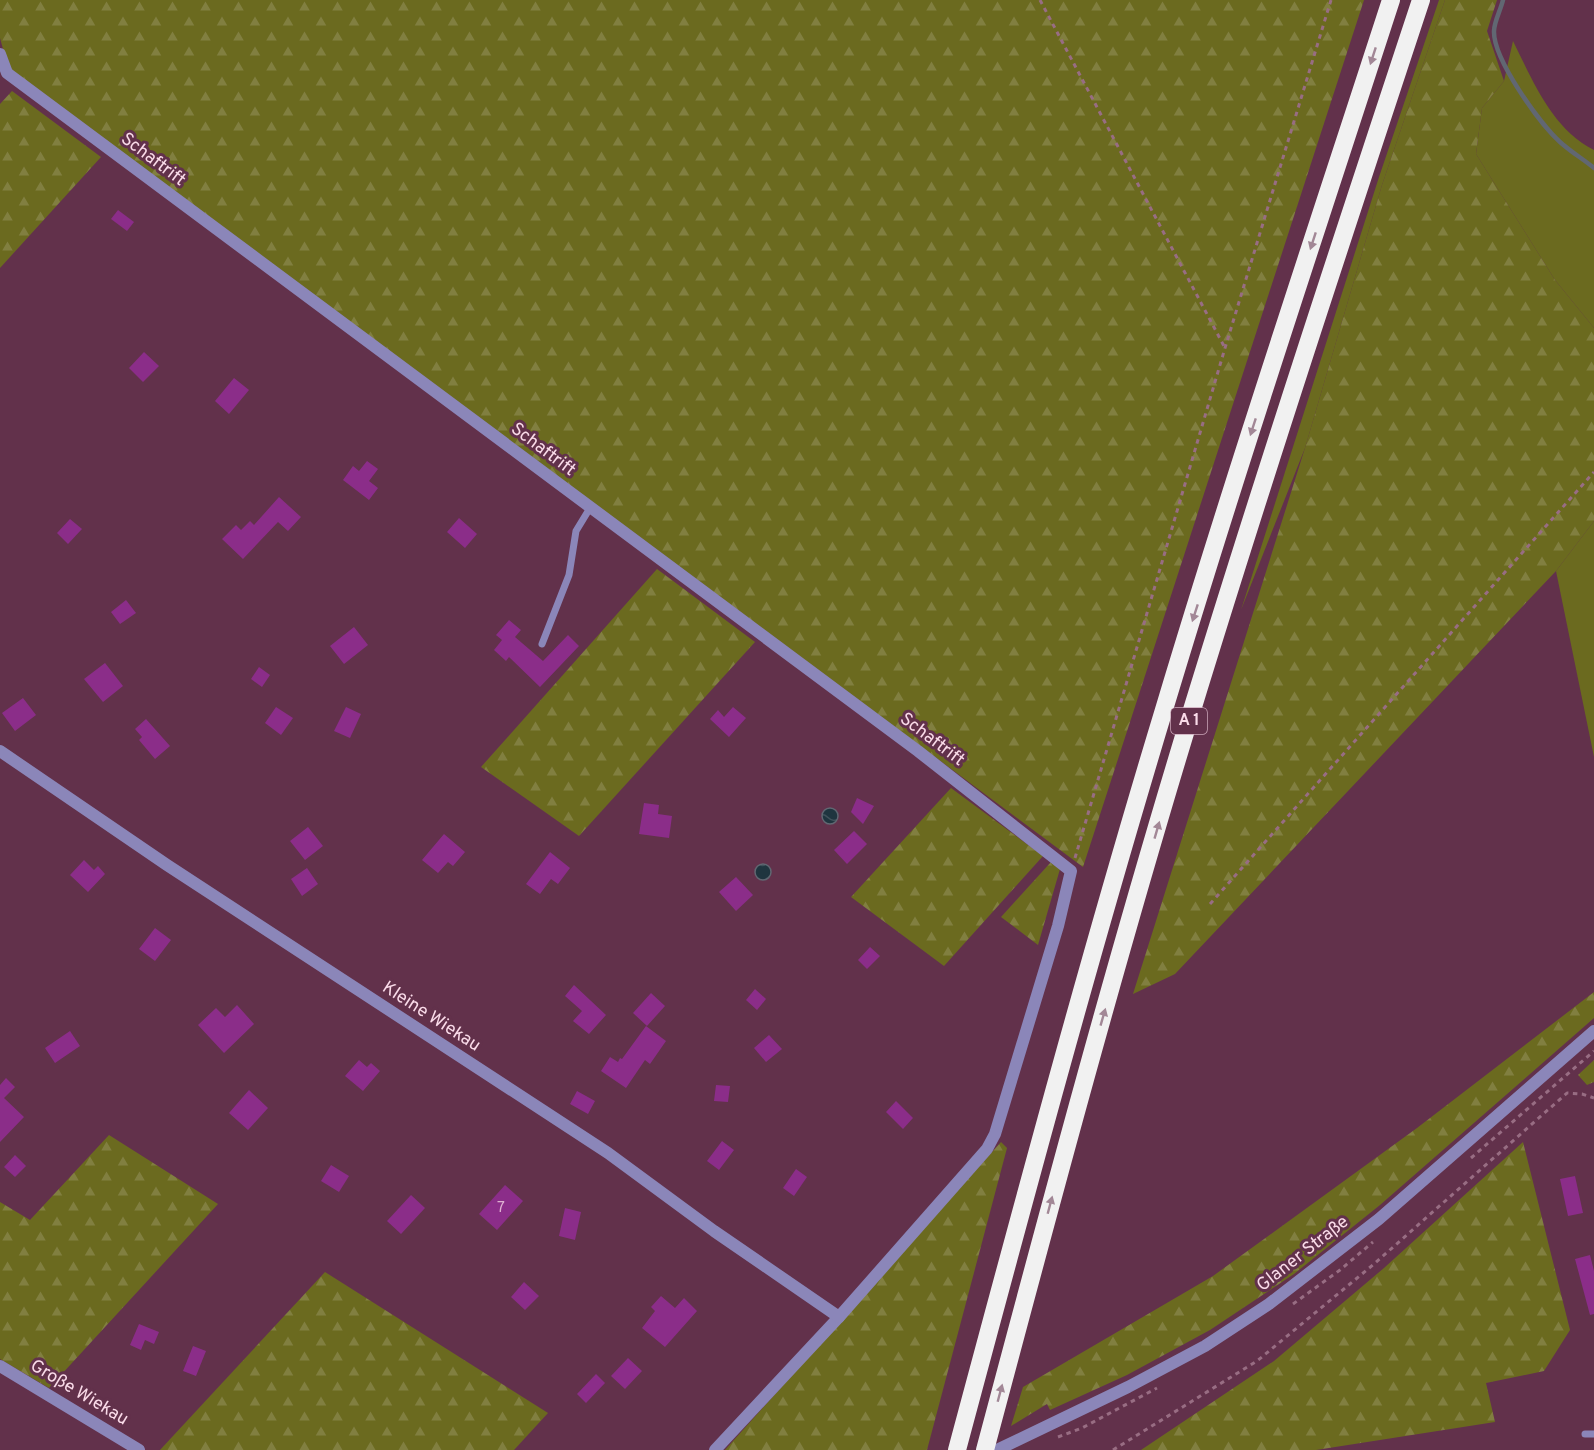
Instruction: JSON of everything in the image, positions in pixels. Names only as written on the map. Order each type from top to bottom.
[{"type":"highway","name":"A 1","points":[[957,1450],[1048,1108],[1166,703],[1295,294],[1392,0]]},
{"type":"highway","name":"A 1","points":[[985,1450],[1074,1117],[1192,711],[1320,304],[1421,0]]},
{"type":"street","name":"Schaftrift","points":[[0,54],[7,73],[918,751],[1071,871]]},
{"type":"street","name":"Kleine Wiekau","points":[[0,751],[175,870],[608,1153],[714,1231],[839,1317]]},
{"type":"street","points":[[715,1450],[839,1317],[987,1149],[995,1134],[1058,926],[1071,871]]},
{"type":"street","name":"Glaner Straße","points":[[997,1450],[1128,1387],[1205,1346],[1269,1304],[1378,1219],[1594,1031]]},
{"type":"street","name":"Große Wiekau","points":[[0,1366],[139,1450]]},
{"type":"lane","points":[[542,644],[569,575],[576,531],[590,508]]},
{"type":"lane","points":[[1585,1434],[1594,1434]]},
{"type":"path","points":[[1040,0],[1225,348]]},
{"type":"path","points":[[1071,871],[1225,348],[1331,0]]},
{"type":"path","points":[[1210,904],[1594,472]]},
{"type":"path","points":[[1113,1450],[1257,1360],[1374,1264],[1567,1093],[1594,1098]]},
{"type":"green space","points":[[0,0],[1364,0],[1083,867],[8,67],[0,38]]},
{"type":"green space","points":[[1439,0],[1445,0],[1382,185],[1305,448],[1241,610],[1379,177]]},
{"type":"green space","points":[[1445,0],[1497,0],[1487,31],[1504,81],[1482,108],[1476,154],[1555,280],[1594,328],[1594,521],[1556,571],[1175,974],[1133,994],[1305,448],[1382,185]]},
{"type":"green space","points":[[1513,41],[1536,88],[1555,117],[1579,141],[1594,150],[1594,328],[1555,280],[1476,154],[1482,108],[1504,81]]},
{"type":"green space","points":[[12,91],[101,157],[0,268],[0,104]]},
{"type":"green space","points":[[1594,521],[1594,757],[1556,571]]},
{"type":"green space","points":[[657,569],[755,642],[579,836],[481,767]]},
{"type":"green space","points":[[951,788],[1043,856],[944,966],[851,897]]},
{"type":"green space","points":[[1051,862],[1060,869],[1038,945],[1001,917]]},
{"type":"green space","points":[[1594,992],[1594,1018],[1380,1205],[1294,1274],[1210,1330],[1127,1375],[1050,1410],[1047,1404],[1011,1426],[1023,1387],[1213,1276],[1417,1128]]},
{"type":"green space","points":[[1594,1060],[1594,1082],[1587,1085],[1578,1075]]},
{"type":"green space","points":[[109,1135],[218,1204],[49,1388],[0,1359],[0,1202],[30,1220]]},
{"type":"green space","points":[[1001,1142],[1007,1148],[927,1450],[725,1450]]},
{"type":"green space","points":[[1523,1142],[1570,1330],[1544,1371],[1486,1383],[1495,1422],[1316,1450],[1141,1450],[1274,1361],[1384,1268]]},
{"type":"green space","points":[[325,1272],[548,1413],[514,1450],[160,1450]]},
{"type":"water","points":[[827,808],[833,808],[838,816],[836,822],[827,824],[822,819],[822,813]]},
{"type":"water","points":[[763,864],[771,872],[763,880],[755,872]]},
{"type":"building","points":[[118,210],[134,222],[127,231],[111,219]]},
{"type":"building","points":[[144,352],[159,366],[143,382],[129,368]]},
{"type":"building","points":[[234,378],[249,390],[229,414],[215,401]]},
{"type":"building","points":[[367,461],[378,469],[369,481],[378,488],[369,500],[343,480],[353,466],[359,471]]},
{"type":"building","points":[[279,497],[301,517],[288,531],[278,522],[243,559],[222,539],[236,525],[241,530],[250,521],[254,525]]},
{"type":"building","points":[[459,518],[477,534],[465,548],[447,532]]},
{"type":"building","points":[[70,519],[82,529],[68,544],[57,533]]},
{"type":"building","points":[[126,600],[136,613],[120,624],[111,612]]},
{"type":"building","points":[[509,620],[521,630],[515,637],[543,661],[568,635],[579,646],[540,687],[509,657],[506,661],[494,650],[502,640],[496,635]]},
{"type":"building","points":[[354,627],[368,645],[344,664],[330,646]]},
{"type":"building","points":[[105,663],[123,686],[103,702],[84,679]]},
{"type":"building","points":[[259,667],[270,675],[262,687],[251,679]]},
{"type":"building","points":[[23,698],[36,715],[15,731],[2,713]]},
{"type":"building","points":[[276,707],[293,718],[281,735],[265,723]]},
{"type":"building","points":[[346,707],[361,714],[350,738],[334,731]]},
{"type":"building","points":[[733,707],[746,718],[729,737],[710,719],[718,710],[724,717]]},
{"type":"building","points":[[146,719],[170,746],[155,759],[139,740],[142,737],[135,729]]},
{"type":"building","points":[[857,798],[874,806],[863,824],[851,812]]},
{"type":"building","points":[[644,803],[659,805],[658,814],[672,816],[669,838],[639,834]]},
{"type":"building","points":[[308,827],[323,846],[305,860],[290,841]]},
{"type":"building","points":[[854,831],[867,844],[847,864],[834,850]]},
{"type":"building","points":[[444,834],[465,852],[453,866],[448,862],[438,873],[422,860]]},
{"type":"building","points":[[550,852],[570,868],[558,884],[551,879],[540,894],[526,884]]},
{"type":"building","points":[[84,860],[94,870],[98,866],[105,874],[88,892],[70,875]]},
{"type":"building","points":[[307,868],[318,884],[302,896],[291,879]]},
{"type":"building","points":[[736,877],[753,895],[736,911],[719,892]]},
{"type":"building","points":[[155,928],[171,940],[155,961],[139,949]]},
{"type":"building","points":[[870,947],[880,956],[867,969],[858,960]]},
{"type":"building","points":[[574,985],[606,1015],[589,1034],[573,1021],[582,1011],[565,996]]},
{"type":"building","points":[[755,989],[766,999],[757,1010],[746,1000]]},
{"type":"building","points":[[651,993],[665,1006],[647,1026],[633,1013]]},
{"type":"building","points":[[237,1005],[254,1024],[224,1053],[198,1025],[216,1008],[225,1017]]},
{"type":"building","points":[[646,1026],[666,1041],[650,1064],[645,1060],[626,1088],[601,1071],[610,1057],[618,1062],[620,1058],[622,1059]]},
{"type":"building","points":[[70,1031],[80,1046],[55,1063],[45,1048]]},
{"type":"building","points":[[769,1035],[782,1049],[766,1062],[754,1048]]},
{"type":"building","points":[[359,1060],[367,1067],[371,1063],[380,1071],[363,1091],[345,1076]]},
{"type":"building","points":[[6,1078],[15,1087],[4,1098],[24,1117],[0,1142],[0,1085]]},
{"type":"building","points":[[716,1085],[730,1086],[728,1102],[714,1101]]},
{"type":"building","points":[[249,1090],[268,1108],[248,1130],[229,1113]]},
{"type":"building","points":[[577,1091],[595,1101],[588,1114],[570,1104]]},
{"type":"building","points":[[896,1101],[913,1118],[903,1129],[886,1112]]},
{"type":"building","points":[[722,1141],[734,1150],[719,1170],[707,1161]]},
{"type":"building","points":[[15,1155],[26,1166],[15,1177],[4,1167]]},
{"type":"building","points":[[331,1165],[349,1176],[339,1192],[321,1181]]},
{"type":"building","points":[[796,1169],[807,1177],[794,1196],[783,1188]]},
{"type":"building","points":[[1575,1176],[1583,1213],[1568,1216],[1560,1179]]},
{"type":"building","points":[[505,1185],[523,1201],[497,1230],[479,1214]]},
{"type":"building","points":[[411,1195],[425,1208],[401,1234],[387,1221]]},
{"type":"building","points":[[565,1208],[581,1212],[575,1240],[559,1236]]},
{"type":"building","points":[[1590,1255],[1594,1271],[1594,1314],[1590,1315],[1575,1259]]},
{"type":"building","points":[[524,1282],[539,1296],[525,1310],[511,1297]]},
{"type":"building","points":[[661,1296],[675,1308],[684,1298],[697,1311],[665,1347],[642,1328],[655,1311],[651,1307]]},
{"type":"building","points":[[139,1324],[159,1332],[154,1344],[145,1340],[141,1350],[130,1345]]},
{"type":"building","points":[[193,1346],[206,1351],[196,1376],[183,1371]]},
{"type":"building","points":[[628,1358],[642,1371],[625,1389],[611,1376]]},
{"type":"building","points":[[596,1374],[605,1383],[586,1403],[577,1394]]},
{"type":"waterway","points":[[1503,0],[1494,31],[1501,58],[1509,74],[1551,133],[1564,146],[1594,168]]}]
